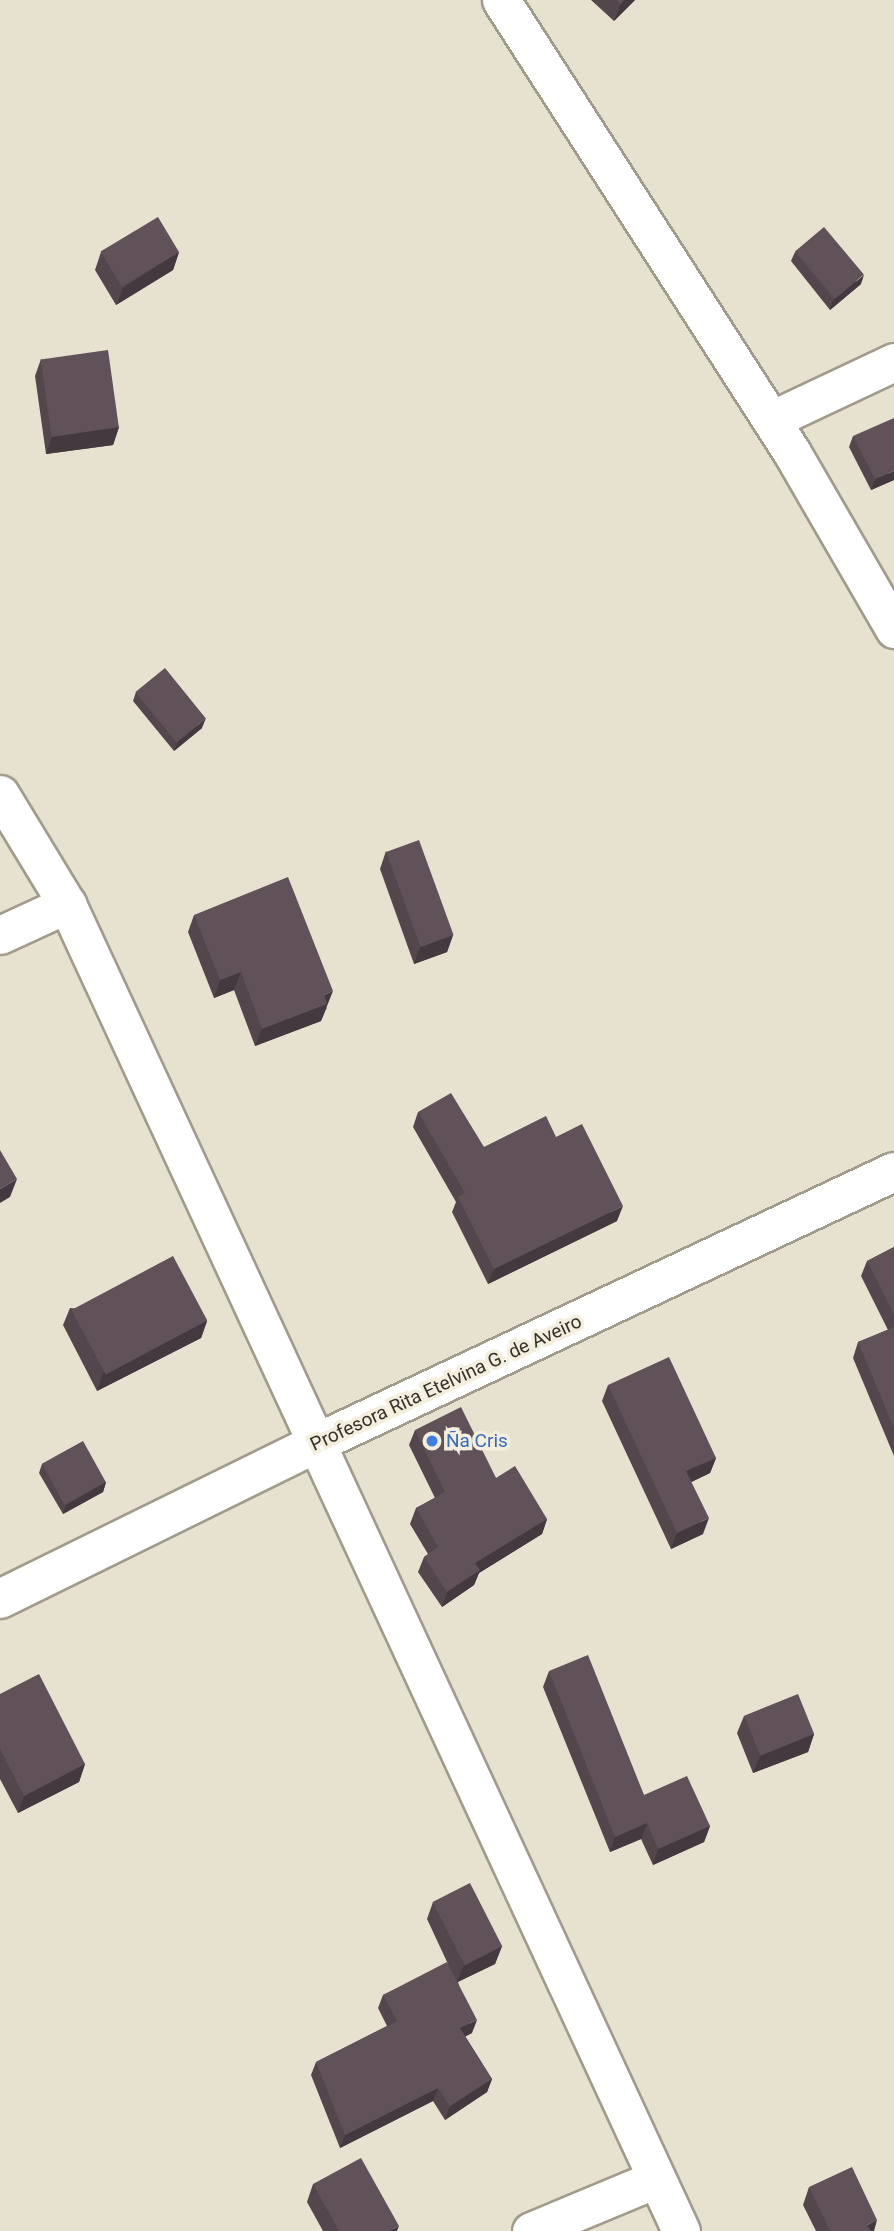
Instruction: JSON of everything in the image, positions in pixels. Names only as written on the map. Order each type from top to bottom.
[{"type":"street","points":[[501,0],[771,420],[880,571],[894,629]]},
{"type":"street","points":[[771,420],[894,362]]},
{"type":"street","points":[[0,794],[67,904],[319,1442],[681,2231]]},
{"type":"street","points":[[0,935],[67,904]]},
{"type":"street","name":"Profesora Rita Etelvina G. de Aveiro","points":[[0,1599],[319,1442],[894,1172]]},
{"type":"street","points":[[531,2231],[656,2179]]},
{"type":"building","points":[[158,217],[179,252],[122,287],[101,252]]},
{"type":"building","points":[[824,227],[864,274],[835,299],[795,251]]},
{"type":"building","points":[[108,350],[119,427],[52,437],[41,359]]},
{"type":"building","points":[[894,418],[894,471],[875,479],[853,436]]},
{"type":"building","points":[[165,668],[206,719],[176,742],[135,692]]},
{"type":"building","points":[[419,840],[454,935],[421,947],[386,852]]},
{"type":"building","points":[[288,877],[333,991],[324,995],[327,1004],[262,1029],[241,972],[220,980],[194,915]]},
{"type":"building","points":[[451,1093],[484,1147],[546,1116],[556,1137],[582,1124],[623,1206],[494,1269],[458,1197],[465,1193],[418,1112]]},
{"type":"building","points":[[0,1150],[17,1179],[0,1189]]},
{"type":"building","points":[[894,1247],[894,1314],[867,1261]]},
{"type":"building","points":[[173,1256],[207,1320],[106,1374],[71,1310]]},
{"type":"building","points":[[894,1327],[894,1428],[858,1342]]},
{"type":"building","points":[[669,1357],[716,1458],[686,1471],[709,1518],[677,1533],[608,1385]]},
{"type":"building","points":[[461,1407],[496,1478],[515,1466],[547,1519],[475,1563],[480,1570],[447,1592],[424,1557],[438,1547],[416,1508],[445,1492],[415,1430]]},
{"type":"building","points":[[83,1441],[106,1482],[65,1505],[42,1464]]},
{"type":"building","points":[[588,1655],[644,1795],[687,1776],[710,1826],[658,1849],[647,1823],[615,1837],[549,1671]]},
{"type":"building","points":[[39,1674],[85,1764],[24,1796],[0,1749],[0,1694]]},
{"type":"building","points":[[798,1694],[814,1734],[760,1756],[744,1716]]},
{"type":"building","points":[[470,1883],[502,1946],[465,1965],[433,1902]]},
{"type":"building","points":[[447,1962],[477,2020],[460,2028],[492,2079],[450,2106],[438,2088],[345,2135],[316,2062],[397,2021],[383,1995]]},
{"type":"building","points":[[361,2158],[399,2226],[389,2231],[339,2231],[313,2184]]},
{"type":"building","points":[[852,2167],[877,2220],[867,2225],[871,2231],[830,2231],[809,2187]]},
{"type":"place","name":"Ña Cris","points":[[432,1441]]}]
